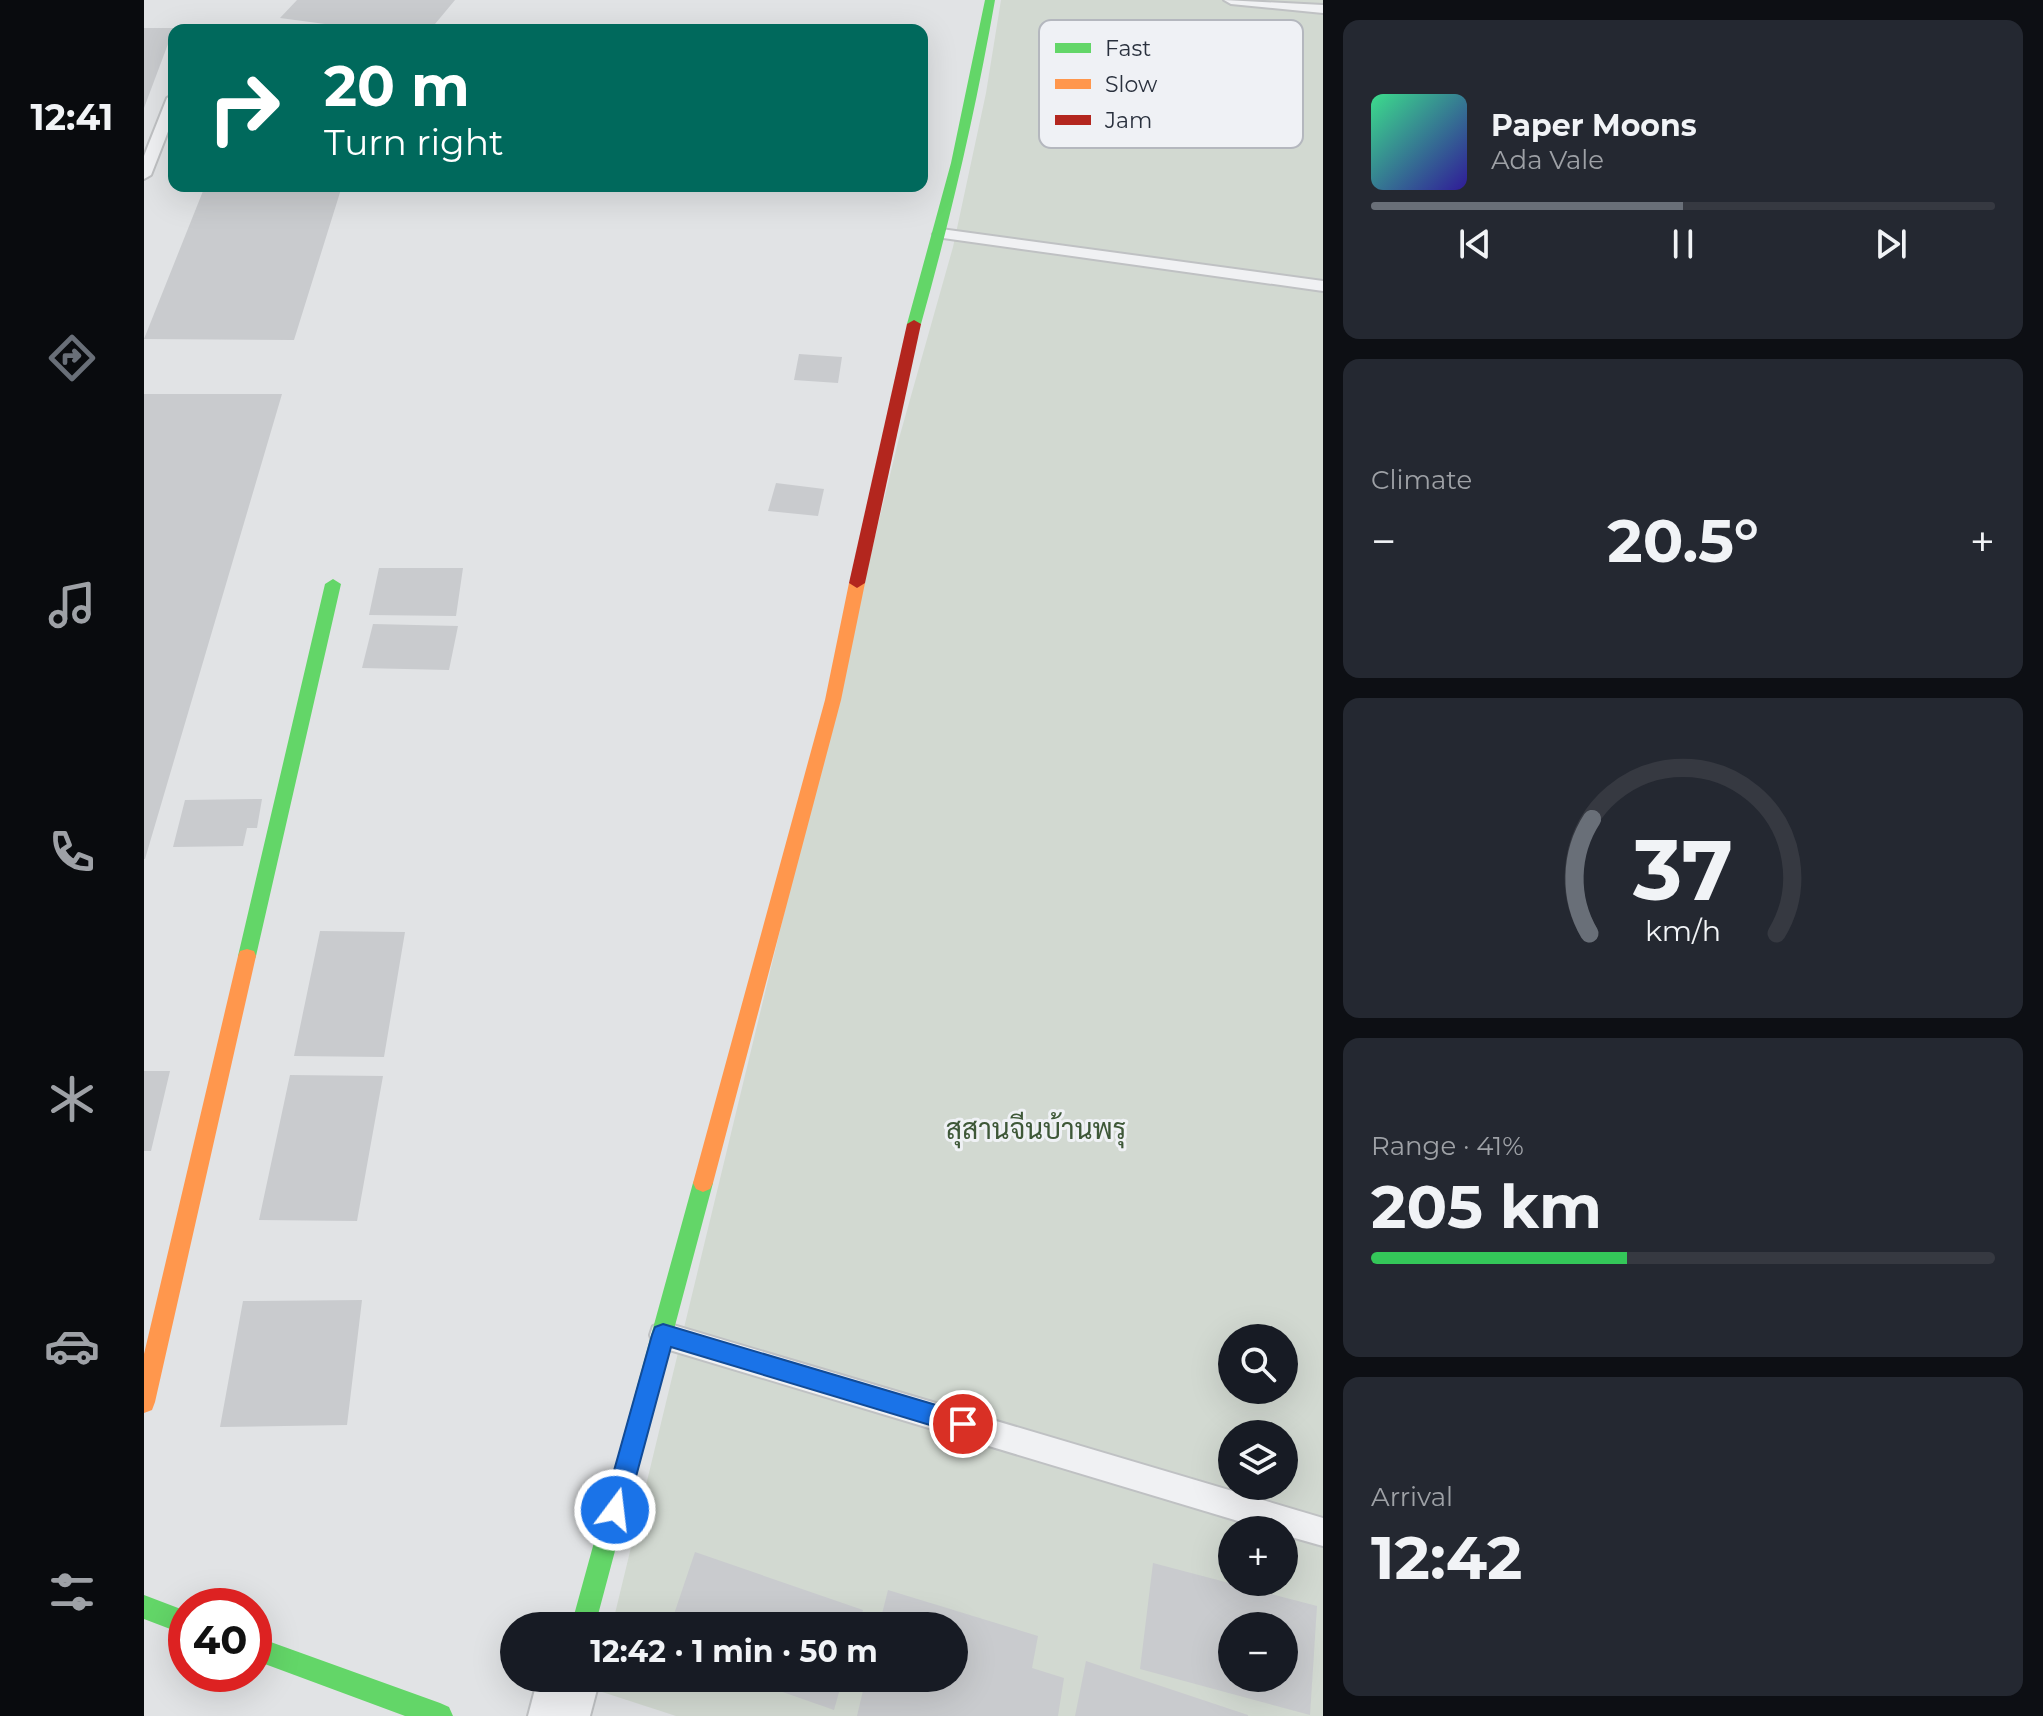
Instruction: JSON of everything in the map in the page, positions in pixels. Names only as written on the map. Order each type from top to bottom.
[{"type":"main road","points":[[587,1612],[833,700],[887,437],[913,329],[941,234],[974,92],[990,0]]},
{"type":"main road","points":[[144,1402],[333,584]]},
{"type":"main road","points":[[144,1607],[168,1616]]},
{"type":"main road","points":[[272,1655],[440,1716]]},
{"type":"street","points":[[559,1716],[565,1692]]},
{"type":"lane","points":[[1231,0],[1323,9]]},
{"type":"lane","points":[[144,175],[168,113]]},
{"type":"lane","points":[[941,234],[1323,286]]},
{"type":"lane","points":[[663,1335],[1323,1532]]},
{"type":"green space","name":"สุสานจีนบ้านพรุ","points":[[1001,0],[1323,0],[1323,1716],[676,1716],[602,1692],[968,1692],[968,1612],[615,1612],[898,442],[953,247],[986,93]]},
{"type":"building","points":[[297,0],[455,0],[435,24],[325,24],[280,18]]},
{"type":"building","points":[[144,28],[168,28],[168,44],[144,108]]},
{"type":"building","points":[[203,192],[340,192],[294,340],[144,339]]},
{"type":"building","points":[[799,354],[842,357],[838,383],[794,380]]},
{"type":"building","points":[[144,394],[282,394],[145,859],[144,859]]},
{"type":"building","points":[[776,483],[824,489],[818,516],[768,511]]},
{"type":"building","points":[[379,568],[463,568],[456,616],[369,615]]},
{"type":"building","points":[[373,624],[458,626],[449,670],[362,668]]},
{"type":"building","points":[[262,799],[257,828],[247,828],[243,846],[173,847],[185,800]]},
{"type":"building","points":[[320,931],[405,932],[384,1057],[294,1056]]},
{"type":"building","points":[[144,1071],[170,1071],[151,1151],[144,1151]]},
{"type":"building","points":[[290,1075],[383,1076],[357,1221],[259,1220]]},
{"type":"building","points":[[362,1300],[347,1425],[220,1427],[243,1301]]},
{"type":"building","points":[[695,1552],[863,1610],[862,1612],[675,1612]]},
{"type":"building","points":[[1153,1563],[1218,1580],[1218,1596],[1279,1596],[1317,1606],[1310,1715],[1225,1692],[1298,1692],[1298,1612],[1218,1612],[1218,1690],[1140,1669]]},
{"type":"building","points":[[888,1590],[960,1612],[882,1612]]},
{"type":"building","points":[[968,1615],[1038,1636],[1032,1668],[1064,1678],[1058,1716],[857,1716],[863,1692],[968,1692]]},
{"type":"building","points":[[1086,1661],[1248,1715],[1248,1716],[1075,1716]]},
{"type":"building","points":[[783,1692],[839,1692],[834,1710]]},
{"type":"traffic: fast","points":[[914,324],[957,163],[990,0]]},
{"type":"traffic: fast","points":[[247,956],[333,584]]},
{"type":"traffic: fast","points":[[587,1612],[703,1183]]},
{"type":"traffic: fast","points":[[144,1607],[168,1616]]},
{"type":"traffic: fast","points":[[272,1655],[440,1716]]},
{"type":"traffic: slow","points":[[703,1183],[833,700],[857,583]]},
{"type":"traffic: slow","points":[[144,1402],[247,956]]},
{"type":"traffic: jam","points":[[857,583],[914,324]]},
{"type":"route","points":[[615,1510],[663,1335],[963,1424]]}]
